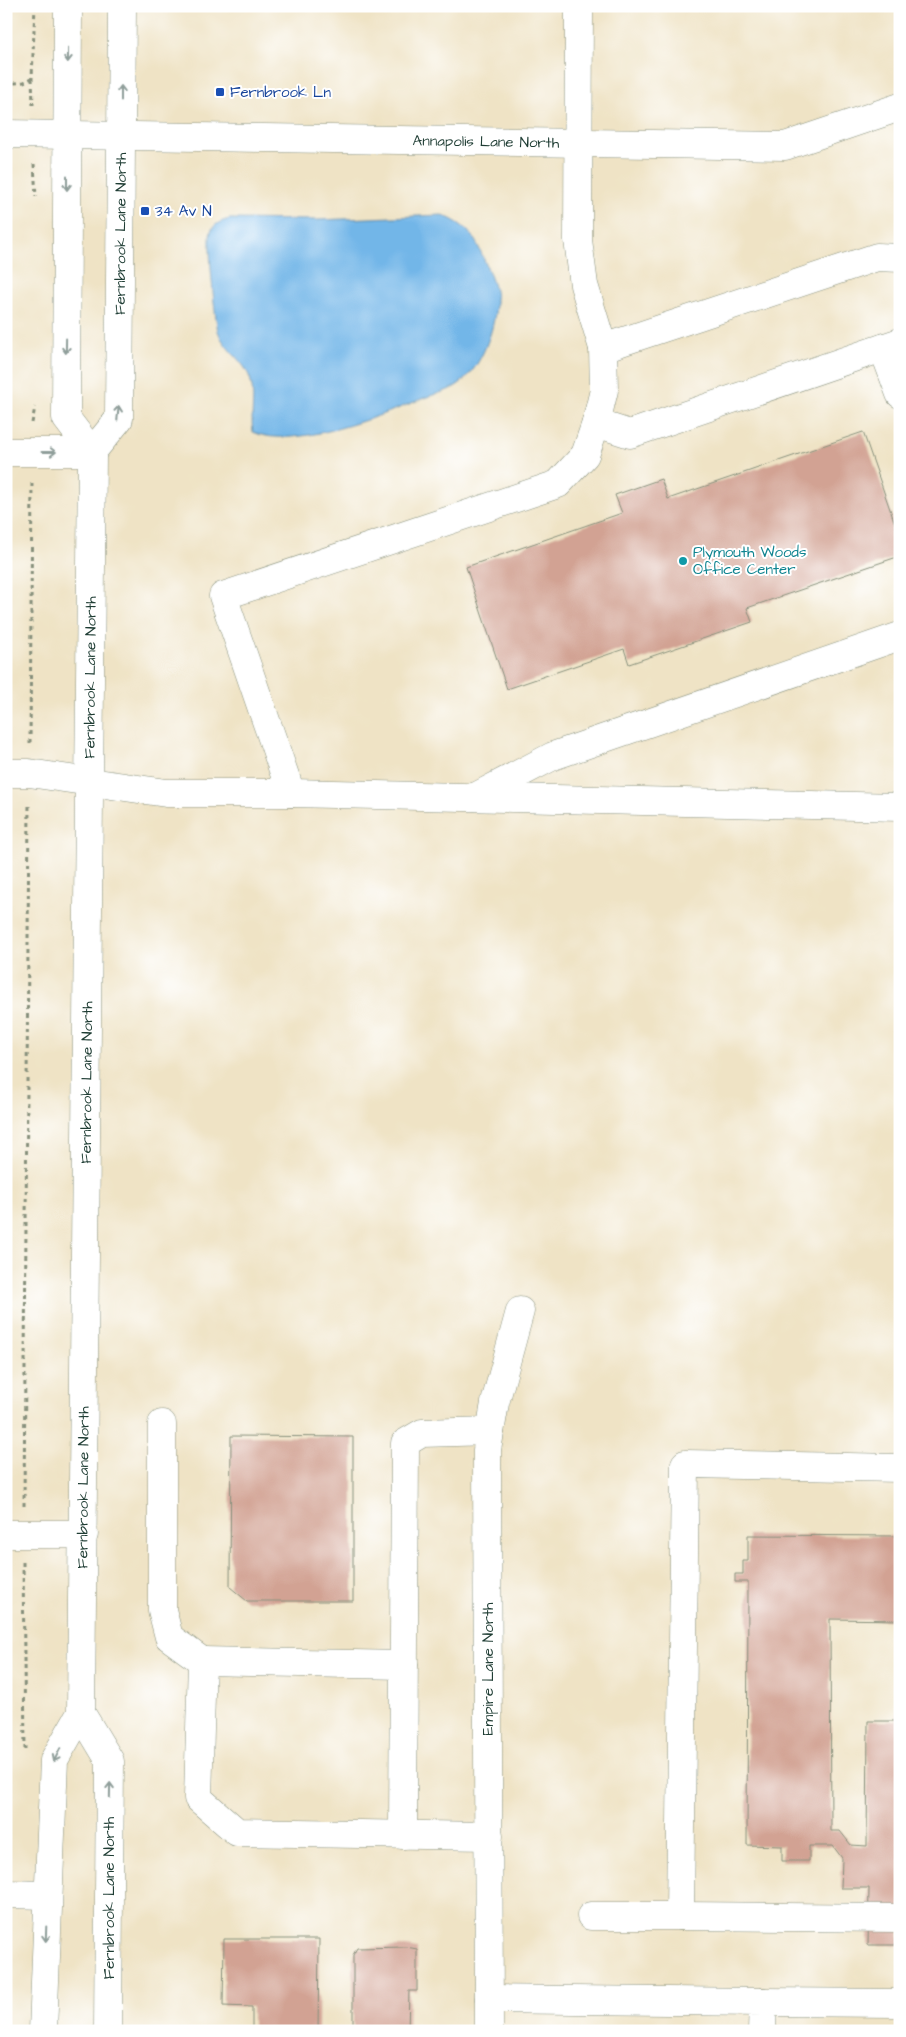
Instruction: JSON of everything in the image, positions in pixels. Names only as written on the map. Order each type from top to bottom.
[{"type":"street","points":[[68,6],[66,418],[92,452]]},
{"type":"street","name":"Fernbrook Lane North","points":[[43,2031],[54,1760],[81,1713],[92,452],[119,419],[122,6]]},
{"type":"street","points":[[290,793],[224,596],[558,484],[585,455],[596,423],[604,390],[603,348],[584,285],[578,240],[580,144],[579,6]]},
{"type":"street","name":"Annapolis Lane North","points":[[6,134],[785,146],[900,107]]},
{"type":"street","points":[[603,348],[877,257],[900,258]]},
{"type":"street","points":[[596,423],[630,434],[891,345],[900,394]]},
{"type":"street","points":[[19,452],[92,452]]},
{"type":"street","points":[[474,797],[553,756],[900,636]]},
{"type":"street","points":[[18,773],[89,781],[166,793],[290,793],[900,807]]},
{"type":"street","name":"Empire Lane North","points":[[489,2031],[487,1450],[495,1403],[520,1311]]},
{"type":"street","points":[[162,1424],[162,1610],[169,1637],[202,1660],[404,1665]]},
{"type":"street","points":[[403,1835],[405,1443],[422,1434],[490,1432]]},
{"type":"street","points":[[680,1916],[685,1464],[900,1468]]},
{"type":"street","points":[[15,1534],[84,1534]]},
{"type":"street","points":[[202,1660],[198,1798],[237,1832],[489,1836]]},
{"type":"street","name":"Fernbrook Lane North","points":[[81,1713],[110,1761],[108,2031]]},
{"type":"street","points":[[6,1894],[48,1895]]},
{"type":"street","points":[[591,1916],[900,1918]]},
{"type":"street","points":[[489,1999],[900,2003]]},
{"type":"street","points":[[762,2031],[763,2002]]},
{"type":"path","points":[[6,84],[24,82],[32,78],[35,6]]},
{"type":"path","points":[[34,188],[38,205]]},
{"type":"path","points":[[26,1754],[15,1534],[19,452],[31,434],[35,406]]},
{"type":"water","points":[[442,215],[460,224],[476,241],[496,294],[495,313],[490,336],[474,369],[467,377],[447,390],[363,421],[314,434],[291,437],[270,437],[253,432],[253,392],[250,378],[225,344],[218,331],[213,296],[210,248],[211,231],[215,226],[230,219],[318,220]]},
{"type":"building","name":"Plymouth Woods Office Center","points":[[863,432],[900,538],[900,556],[747,608],[752,622],[629,664],[624,649],[507,689],[466,567],[622,513],[615,495],[661,479],[668,499]]},
{"type":"building","points":[[231,1436],[353,1437],[353,1601],[247,1601],[230,1587]]},
{"type":"building","points":[[748,1535],[900,1536],[900,1620],[830,1619],[831,1831],[840,1831],[851,1845],[867,1846],[868,1721],[897,1721],[900,1621],[900,1945],[868,1945],[869,1888],[841,1888],[842,1858],[833,1846],[809,1846],[809,1861],[782,1861],[782,1846],[747,1845],[748,1582],[735,1582],[735,1574],[743,1574],[743,1561],[748,1561]]},
{"type":"building","points":[[224,1939],[319,1939],[318,2031],[252,2031],[252,2007],[223,2006]]},
{"type":"building","points":[[406,1947],[417,1949],[417,1991],[409,1991],[408,2031],[353,2031],[353,1955],[357,1948]]},
{"type":"place","name":"Fernbrook Ln","points":[[220,92]]},
{"type":"place","name":"34 Av N","points":[[145,211]]},
{"type":"place","name":"Plymouth Woods Office Center","points":[[683,561]]}]
